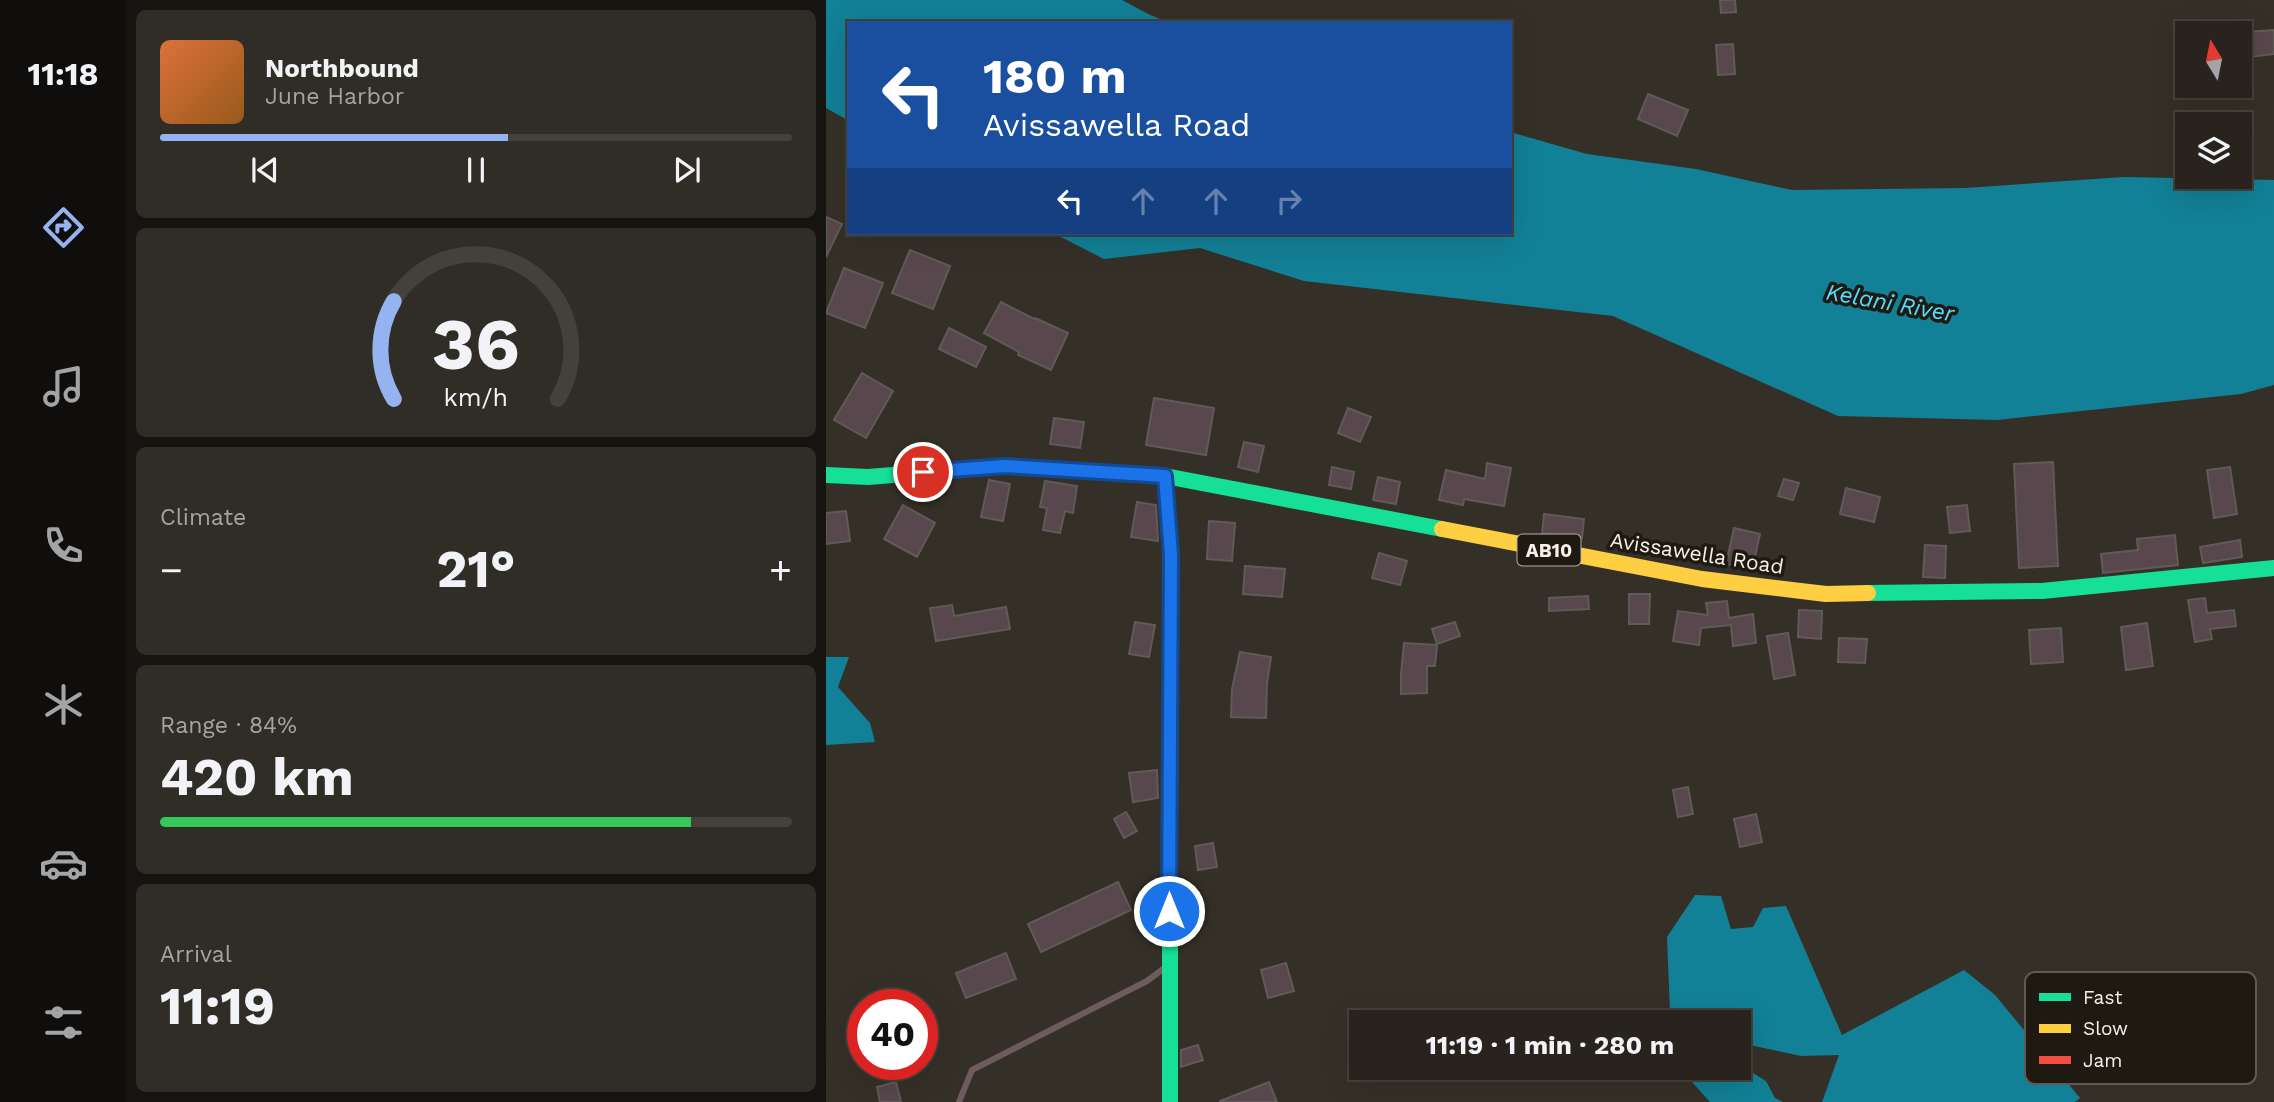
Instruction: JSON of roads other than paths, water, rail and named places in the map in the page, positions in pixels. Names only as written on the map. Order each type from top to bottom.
[{"type":"main road","name":"Avissawella Road","points":[[826,475],[868,477],[1005,466],[1165,476],[1702,579],[1826,594],[2042,591],[2274,568]]},
{"type":"main road","points":[[1165,476],[1171,555],[1170,1102]]},
{"type":"lane","points":[[959,1102],[972,1070],[1147,981],[1169,965]]},
{"type":"water","points":[[826,0],[1122,0],[1165,21],[847,21],[847,120],[826,108]]},
{"type":"water","name":"Kelani River","points":[[1512,133],[1587,154],[1696,169],[1792,190],[1965,188],[2124,177],[2175,178],[2175,189],[2252,189],[2252,180],[2274,180],[2274,385],[2241,394],[1997,420],[1838,416],[1613,316],[1304,281],[1200,248],[1104,259],[1057,235],[1512,235]]},
{"type":"water","points":[[826,657],[849,657],[838,687],[870,723],[875,742],[826,745]]},
{"type":"water","points":[[1695,895],[1721,896],[1731,929],[1753,927],[1763,908],[1786,906],[1842,1035],[1964,970],[1995,995],[2025,1031],[2025,1084],[2068,1084],[2080,1098],[2075,1102],[1822,1102],[1839,1055],[1801,1056],[1751,1045],[1751,1010],[1670,1010],[1667,937]]},
{"type":"water","points":[[1751,1072],[1766,1081],[1775,1098],[1783,1102],[1710,1102],[1690,1080],[1751,1080]]}]
